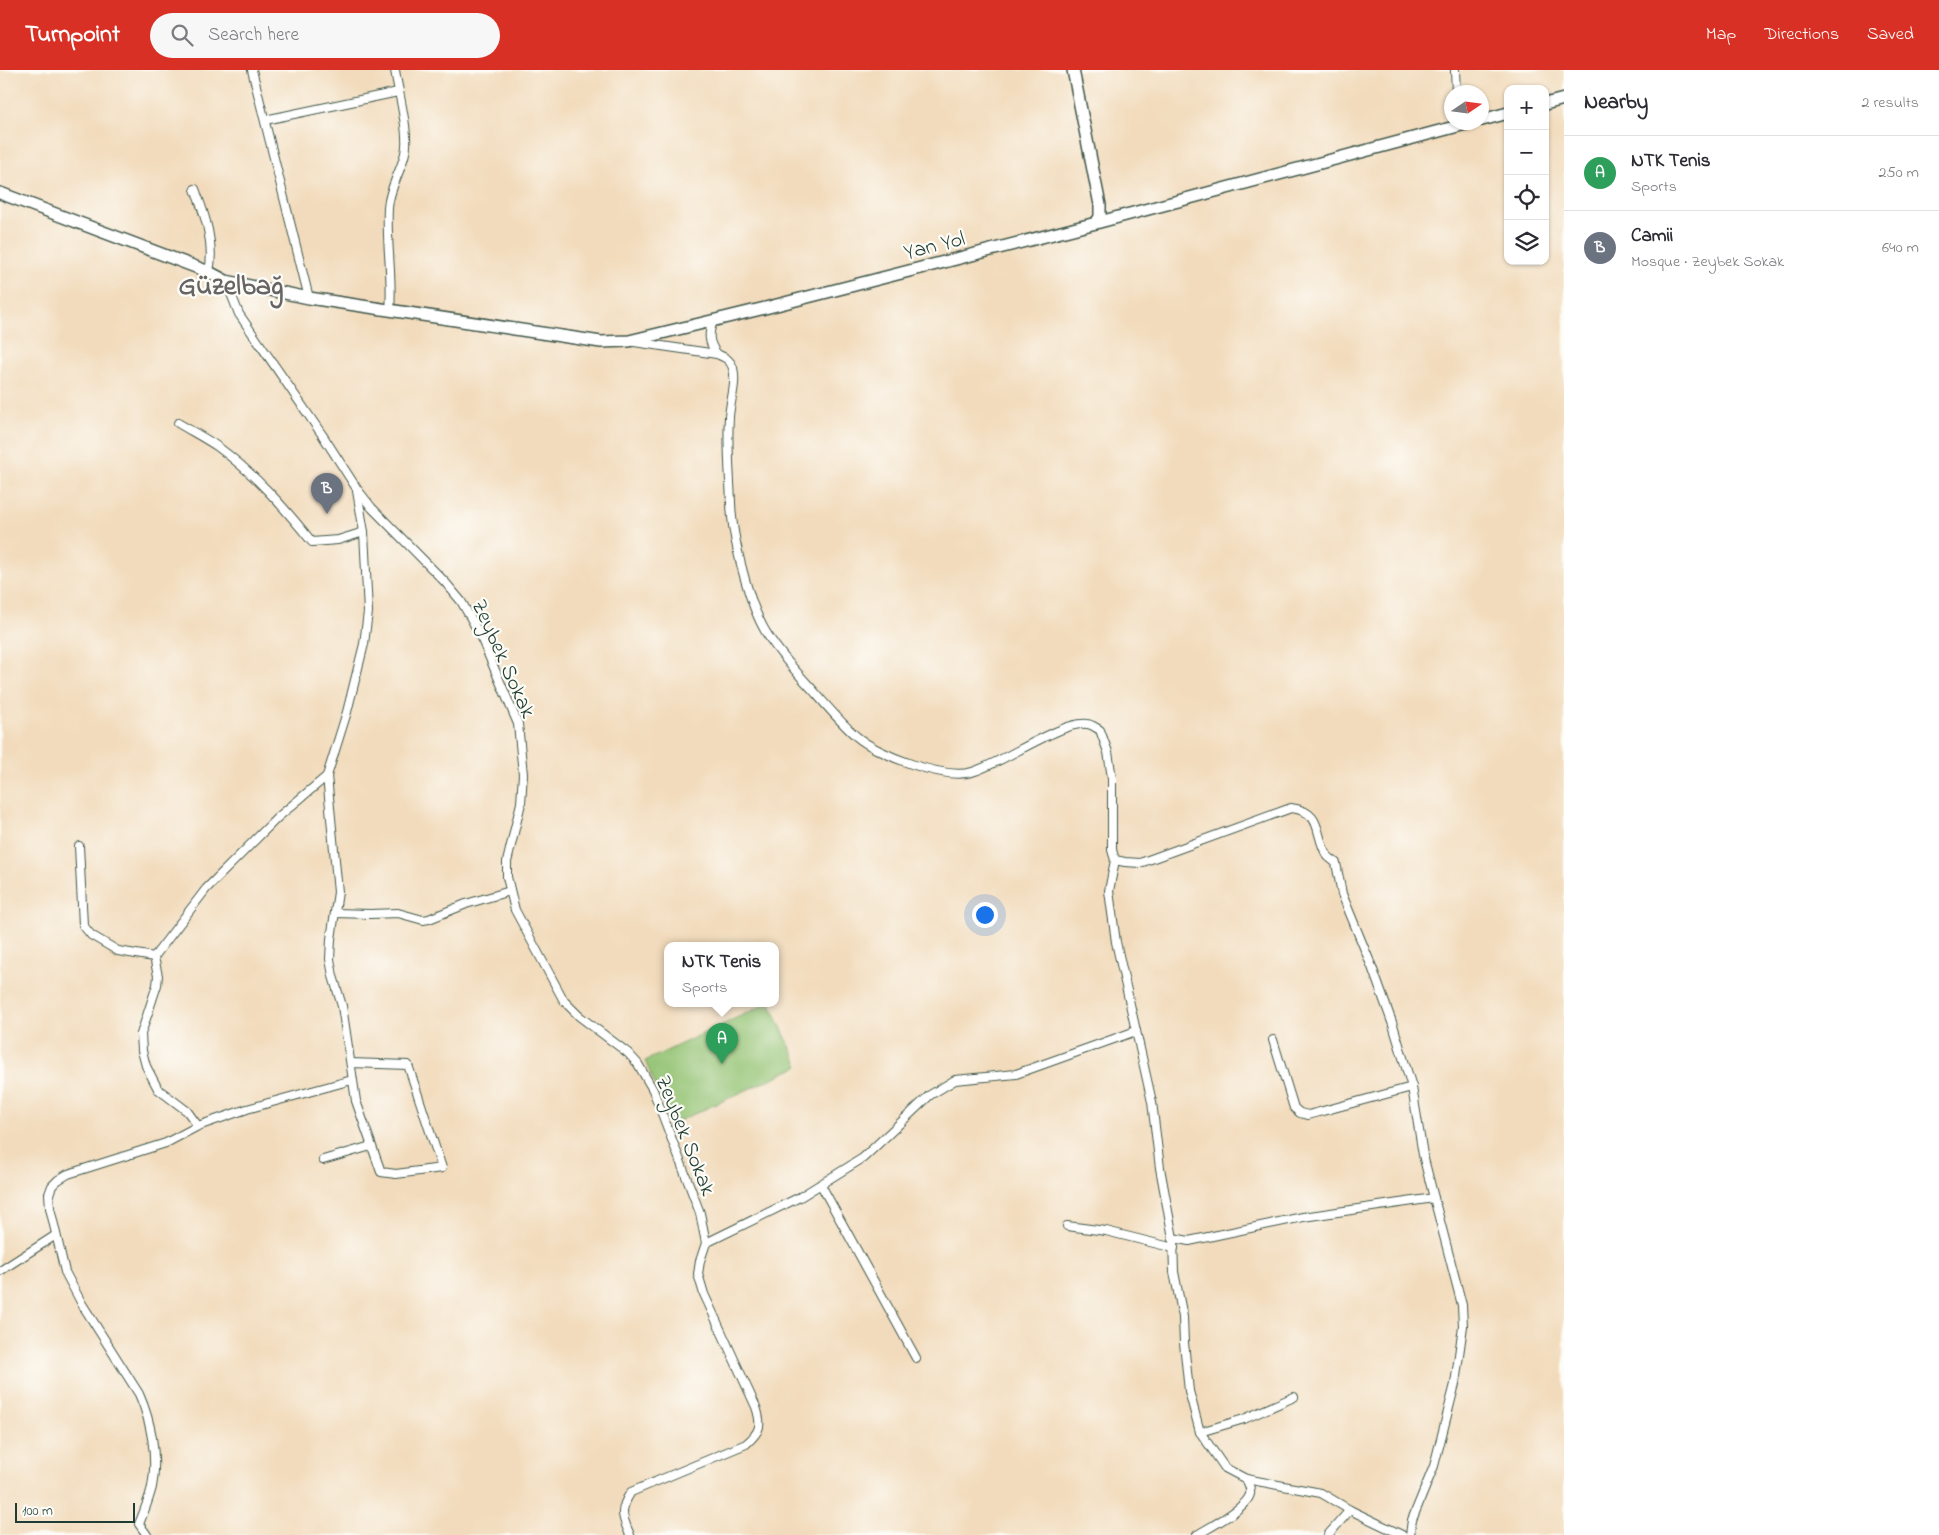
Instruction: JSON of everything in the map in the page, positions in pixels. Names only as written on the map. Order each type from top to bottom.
[{"type":"street","points":[[252,70],[309,298]]},
{"type":"street","points":[[390,311],[392,289],[388,207],[390,193],[406,153],[394,70]]},
{"type":"street","points":[[1073,70],[1100,205],[1100,216],[1096,223]]},
{"type":"street","points":[[1455,70],[1456,85]]},
{"type":"street","points":[[265,120],[398,92]]},
{"type":"street","points":[[1549,103],[1564,99]]},
{"type":"street","points":[[1489,118],[1504,115]]},
{"type":"street","name":"Yan Yol","points":[[0,193],[209,272],[226,281],[309,298],[390,311],[601,342],[629,341],[1096,223],[1444,128]]},
{"type":"street","points":[[195,189],[207,219],[212,262],[209,272]]},
{"type":"street","name":"Zeybek Sokak","points":[[226,281],[239,314],[323,436],[356,489],[372,508],[413,548],[460,601],[483,642],[518,724],[523,774],[521,803],[507,862],[507,877],[515,910],[564,1001],[579,1016],[628,1053],[646,1076],[700,1214],[706,1243],[698,1274],[702,1287],[756,1407],[760,1424],[757,1435],[746,1444],[631,1492],[624,1502],[622,1518],[630,1535]]},
{"type":"street","points":[[713,321],[709,333],[711,345],[717,354]]},
{"type":"street","points":[[629,341],[717,354],[729,360],[734,379],[729,417],[731,507],[736,540],[753,604],[766,633],[790,664],[857,737],[882,753],[923,768],[954,773],[971,772],[1001,760],[1071,726],[1088,724],[1100,730],[1108,752],[1112,778],[1112,850],[1115,860],[1108,891],[1116,942],[1152,1102],[1160,1168],[1173,1238],[1174,1272],[1183,1317],[1189,1391],[1200,1432],[1225,1468],[1246,1479],[1320,1493],[1402,1535]]},
{"type":"street","points":[[178,423],[217,446],[245,469],[278,501],[312,542],[338,540],[364,532]]},
{"type":"street","points":[[351,1064],[408,1065],[442,1168],[396,1174],[381,1172],[356,1101],[342,1006],[330,959],[338,892],[327,776],[347,712],[364,644],[368,612],[364,532],[356,489]]},
{"type":"street","points":[[154,957],[206,889],[277,818],[327,776]]},
{"type":"street","points":[[1115,860],[1140,863],[1291,808],[1302,809],[1311,816],[1327,855],[1336,863],[1342,894],[1375,975],[1412,1086],[1424,1155],[1462,1305],[1464,1326],[1455,1384],[1434,1466],[1412,1520],[1410,1535]]},
{"type":"street","points":[[79,846],[83,925],[92,935],[118,951],[154,957]]},
{"type":"street","points":[[335,913],[398,913],[423,920],[510,890]]},
{"type":"street","points":[[154,957],[158,985],[141,1034],[142,1051],[146,1066],[158,1089],[187,1111],[198,1126]]},
{"type":"street","points":[[706,1243],[821,1185],[863,1158],[930,1095],[955,1080],[1016,1074],[1136,1032]]},
{"type":"street","points":[[1273,1040],[1294,1108],[1300,1113],[1308,1115],[1412,1086]]},
{"type":"street","points":[[147,1535],[139,1524],[152,1485],[154,1460],[150,1424],[146,1409],[139,1394],[82,1304],[65,1272],[50,1208],[49,1194],[52,1186],[68,1174],[166,1143],[198,1126],[247,1109],[352,1080]]},
{"type":"street","points":[[324,1160],[371,1146]]},
{"type":"street","points":[[821,1185],[916,1358]]},
{"type":"street","points":[[1173,1238],[1189,1241],[1303,1217],[1434,1198]]},
{"type":"street","points":[[1066,1226],[1106,1231],[1174,1248]]},
{"type":"street","points":[[0,1272],[56,1235]]},
{"type":"street","points":[[1200,1432],[1244,1419],[1294,1397]]},
{"type":"street","points":[[1197,1535],[1242,1506],[1250,1496],[1250,1488],[1246,1479]]},
{"type":"street","points":[[1328,1535],[1350,1510]]},
{"type":"green space","points":[[760,1007],[772,1007],[799,1066],[672,1124],[645,1061]]},
{"type":"place","name":"Camii","points":[[327,514]]},
{"type":"place","name":"NTK Tenis","points":[[722,1064]]},
{"type":"district","name":"Güzelbağ","points":[[231,284]]}]
